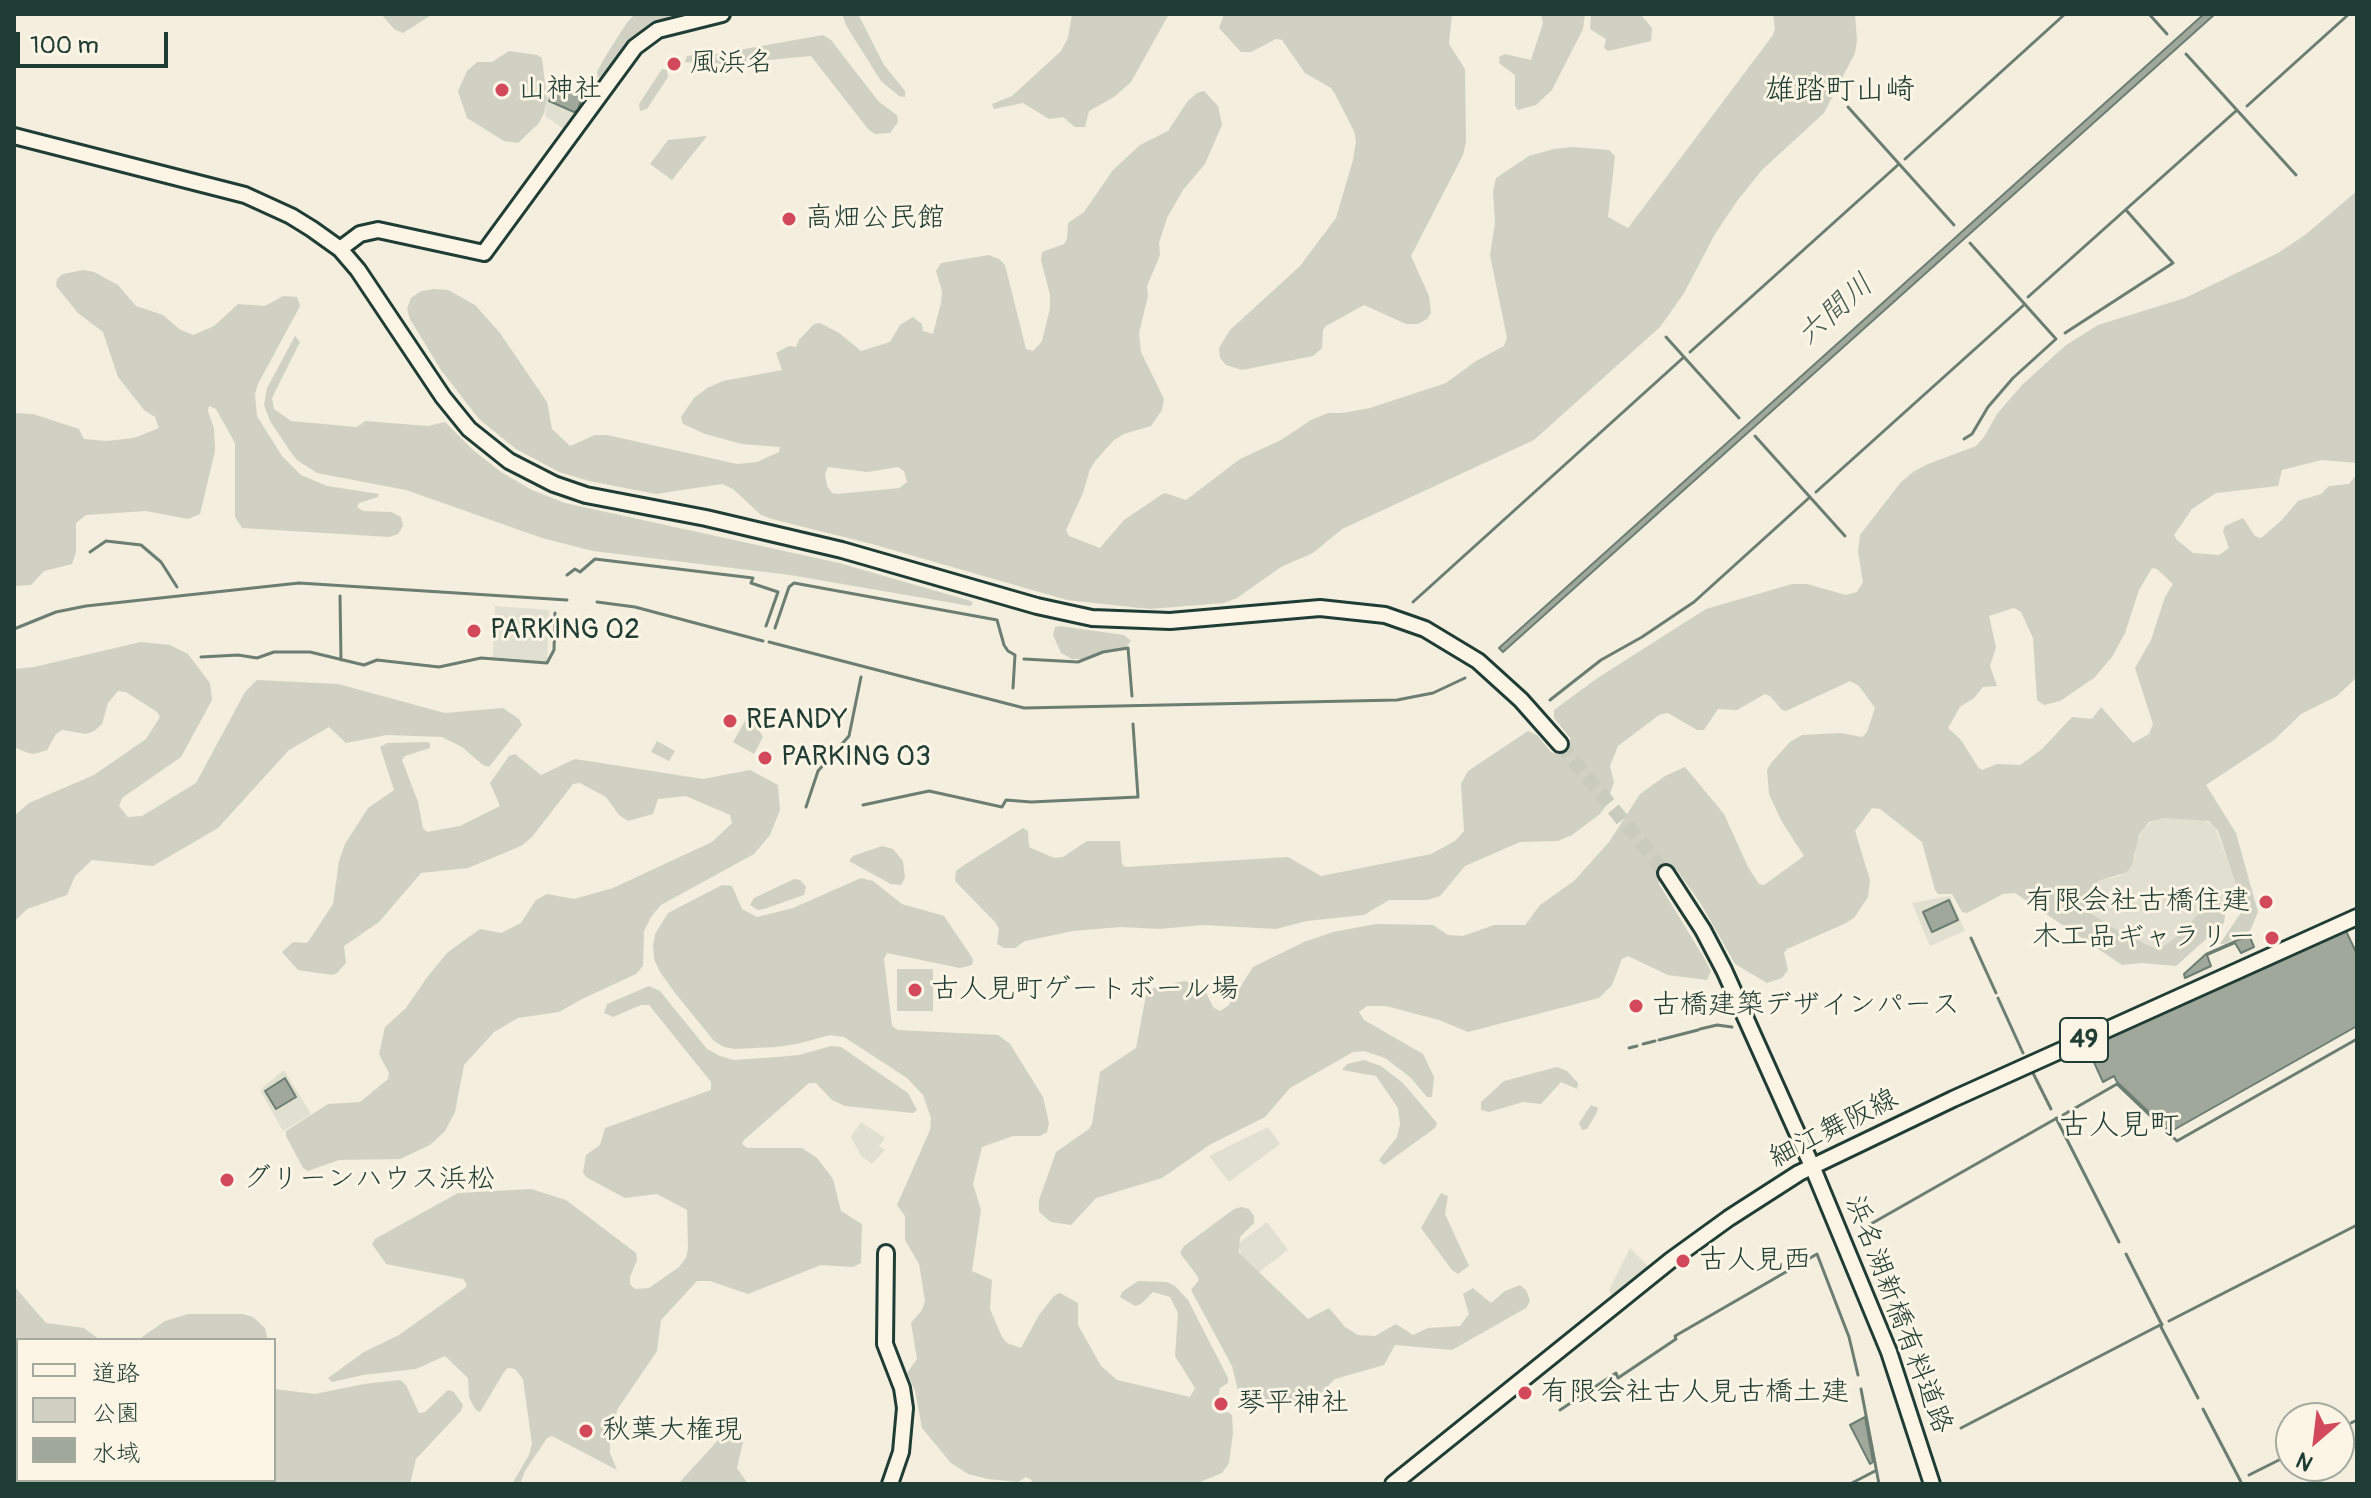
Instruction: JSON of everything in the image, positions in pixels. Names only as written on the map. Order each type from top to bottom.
[{"type":"street","points":[[340,249],[360,234],[378,230],[484,253],[635,47],[658,30],[722,14]]},
{"type":"street","points":[[14,136],[245,195],[291,216],[340,249],[375,292],[429,377],[458,416],[502,456],[554,484],[586,495],[706,518],[842,550],[1037,606],[1092,618],[1177,621],[1320,608],[1385,615],[1425,629],[1478,661],[1521,700],[1560,744]]},
{"type":"street","name":"浜名湖新橋有料道路","points":[[1666,873],[1714,950],[1812,1166],[1889,1352],[1932,1484]]},
{"type":"street","name":"細江舞阪線","points":[[1393,1484],[1704,1235],[1812,1166],[2357,917]]},
{"type":"street","points":[[886,1253],[885,1344],[902,1388],[905,1408],[901,1452],[890,1484]]},
{"type":"shaded area","points":[[550,78],[584,94],[585,106],[567,131],[545,116]]},
{"type":"shaded area","points":[[495,606],[549,610],[547,663],[493,659]]},
{"type":"shaded area","points":[[2163,818],[2203,820],[2214,825],[2244,903],[2226,907],[2212,902],[2181,933],[2166,945],[2155,948],[2095,917],[2090,913],[2088,902],[2091,887],[2099,881],[2120,876],[2135,857],[2136,843],[2145,827]]},
{"type":"shaded area","points":[[1950,896],[1965,931],[1930,946],[1912,903]]},
{"type":"shaded area","points":[[284,1070],[311,1114],[283,1131],[261,1092]]},
{"type":"shaded area","points":[[861,1122],[885,1138],[879,1146],[885,1150],[872,1164],[861,1156],[851,1137]]},
{"type":"shaded area","points":[[1268,1127],[1280,1144],[1229,1182],[1209,1156]]},
{"type":"shaded area","points":[[1267,1222],[1288,1250],[1259,1272],[1241,1256],[1239,1243]]},
{"type":"shaded area","points":[[1630,1248],[1650,1268],[1614,1297],[1609,1290]]},
{"type":"green space","points":[[381,14],[433,14],[403,33],[394,29]]},
{"type":"green space","points":[[635,14],[692,14],[646,29],[630,43],[609,72],[598,78],[597,72],[605,57]]},
{"type":"green space","points":[[842,14],[858,14],[884,65],[905,91],[905,97],[899,96],[881,81]]},
{"type":"green space","points":[[1072,14],[1169,14],[1131,82],[1114,97],[1089,111],[1085,127],[1075,127],[1063,117],[1049,119],[1023,103],[994,109],[992,104],[1012,96],[1061,51],[1068,38]]},
{"type":"green space","points":[[1224,14],[1452,14],[1449,44],[1465,69],[1466,142],[1463,155],[1411,256],[1429,296],[1431,313],[1427,319],[1418,324],[1406,324],[1364,305],[1326,326],[1322,348],[1313,356],[1242,370],[1226,365],[1220,358],[1219,348],[1230,330],[1300,266],[1336,218],[1356,141],[1354,131],[1331,88],[1305,73],[1282,40],[1276,39],[1251,52],[1241,52],[1219,28]]},
{"type":"green space","points":[[1541,14],[1585,14],[1583,29],[1552,90],[1536,105],[1518,110],[1515,106],[1515,75],[1500,64],[1499,57],[1505,54],[1531,60],[1543,23]]},
{"type":"green space","points":[[1591,14],[1640,14],[1652,28],[1651,41],[1608,51],[1604,48],[1606,39],[1590,29]]},
{"type":"green space","points":[[1773,14],[1855,14],[1855,53],[1824,113],[1762,170],[1737,201],[1715,234],[1684,293],[1660,327],[1534,440],[1342,529],[1313,553],[1281,567],[1237,598],[1224,603],[1149,609],[1067,600],[772,519],[761,515],[733,489],[722,484],[656,494],[559,472],[516,449],[479,419],[441,370],[407,309],[411,298],[421,291],[434,289],[448,290],[475,305],[500,333],[547,402],[552,429],[570,446],[595,435],[607,435],[737,464],[757,462],[779,452],[780,447],[742,444],[705,434],[683,424],[681,417],[694,398],[723,381],[782,370],[776,353],[789,346],[796,347],[814,324],[820,323],[839,333],[861,351],[890,342],[900,325],[913,317],[922,324],[923,331],[933,334],[941,303],[942,291],[936,271],[941,263],[989,255],[999,259],[1005,265],[1026,349],[1033,351],[1042,341],[1050,308],[1042,252],[1064,244],[1068,223],[1084,212],[1113,170],[1140,145],[1168,131],[1187,102],[1204,91],[1218,106],[1222,125],[1205,164],[1183,190],[1167,218],[1159,243],[1160,255],[1147,286],[1148,296],[1139,333],[1141,352],[1164,399],[1162,410],[1151,426],[1114,440],[1096,460],[1066,530],[1069,536],[1100,548],[1124,520],[1161,495],[1165,493],[1186,500],[1240,459],[1281,440],[1311,420],[1328,413],[1370,408],[1446,383],[1476,361],[1504,346],[1507,338],[1490,255],[1495,223],[1493,191],[1496,178],[1529,156],[1554,149],[1609,150],[1615,156],[1608,217],[1628,228],[1773,35]],"holes":[[[828,467],[867,472],[898,467],[904,471],[907,482],[899,488],[837,494],[827,486],[825,474]]]},
{"type":"green space","points":[[823,35],[831,40],[879,102],[897,115],[898,122],[890,133],[875,134],[868,129],[811,56],[714,65],[685,62],[687,56],[717,54]]},
{"type":"green space","points":[[509,51],[542,58],[547,100],[539,123],[518,143],[504,141],[467,118],[458,91],[467,71],[477,62],[492,62]]},
{"type":"green space","points":[[662,69],[667,70],[668,77],[647,109],[640,111],[639,104]]},
{"type":"green space","points":[[707,136],[672,180],[650,164],[668,140]]},
{"type":"green space","points":[[2357,191],[2357,463],[2322,460],[2282,470],[2278,486],[2216,493],[2192,509],[2174,535],[2193,553],[2219,555],[2229,548],[2223,531],[2225,526],[2243,518],[2255,536],[2261,538],[2298,501],[2321,494],[2329,486],[2349,484],[2357,474],[2357,677],[2337,696],[2301,714],[2274,740],[2206,785],[2236,833],[2258,912],[2250,931],[2220,944],[2244,908],[2218,831],[2209,821],[2163,818],[2149,822],[2139,835],[2132,865],[2127,872],[2099,881],[2091,887],[2088,902],[2090,913],[2125,935],[2155,948],[2166,945],[2181,933],[2207,905],[2213,902],[2226,907],[2224,923],[2176,966],[2122,965],[2015,893],[2003,894],[1967,913],[1962,912],[1952,894],[1938,894],[1935,890],[1922,842],[1880,809],[1872,808],[1855,831],[1870,880],[1868,897],[1854,918],[1787,949],[1784,953],[1788,970],[1782,978],[1767,983],[1735,964],[1701,904],[1676,869],[1659,884],[1711,971],[1707,980],[1668,975],[1628,956],[1622,959],[1612,985],[1599,998],[1468,1032],[1439,1020],[1386,1006],[1367,1006],[1359,1012],[1364,1020],[1423,1054],[1434,1077],[1432,1097],[1427,1097],[1410,1077],[1385,1058],[1364,1051],[1353,1052],[1290,1088],[1265,1117],[1211,1144],[1162,1178],[1096,1198],[1071,1225],[1051,1222],[1039,1212],[1039,1200],[1056,1152],[1092,1124],[1100,1072],[1136,1048],[1147,990],[1184,981],[1198,984],[1205,990],[1213,1007],[1220,1011],[1228,1006],[1253,967],[1304,942],[1333,932],[1376,924],[1433,925],[1448,935],[1463,936],[1494,925],[1525,925],[1540,905],[1574,881],[1609,842],[1640,794],[1665,776],[1685,767],[1724,814],[1748,867],[1759,884],[1764,885],[1804,856],[1782,822],[1769,794],[1767,770],[1771,763],[1790,742],[1802,735],[1841,733],[1862,737],[1867,732],[1875,708],[1859,686],[1850,681],[1786,711],[1765,694],[1737,710],[1718,709],[1704,730],[1697,730],[1668,713],[1659,715],[1618,746],[1610,766],[1614,782],[1607,804],[1600,814],[1572,835],[1558,841],[1520,842],[1465,866],[1440,896],[1427,900],[1389,900],[1364,915],[1307,921],[1276,929],[1203,925],[1073,931],[1025,941],[1015,948],[1004,948],[997,944],[999,929],[995,922],[955,881],[956,871],[1023,828],[1028,831],[1029,847],[1054,858],[1063,857],[1087,841],[1120,841],[1125,867],[1288,857],[1321,876],[1431,854],[1455,841],[1464,831],[1461,784],[1468,771],[1528,731],[1537,735],[1555,753],[1571,739],[1554,718],[1554,710],[1599,677],[1706,609],[1792,584],[1807,584],[1846,595],[1857,592],[1863,582],[1858,552],[1860,535],[1901,482],[1928,464],[1976,446],[1997,414],[2022,385],[2066,345],[2098,325],[2185,298],[2278,253],[2305,235]],"holes":[[[2152,568],[2173,584],[2165,597],[2151,640],[2135,668],[2153,724],[2149,734],[2133,743],[2101,707],[2092,719],[2072,717],[2041,750],[2020,765],[1997,764],[1982,770],[1978,767],[1961,740],[1948,728],[1960,707],[1983,687],[1997,686],[1990,666],[1996,647],[1989,616],[2014,608],[2021,612],[2033,638],[2037,700],[2044,705],[2060,701],[2094,678],[2112,657],[2125,633],[2139,590]]]},
{"type":"green space","points":[[83,270],[94,272],[118,285],[136,306],[163,315],[179,329],[193,335],[214,326],[238,304],[265,306],[283,296],[297,297],[300,306],[258,384],[255,394],[257,416],[282,456],[301,475],[327,486],[379,494],[359,503],[357,507],[363,511],[391,512],[401,517],[403,526],[398,534],[389,537],[242,528],[235,517],[235,443],[216,409],[209,406],[215,451],[200,514],[188,519],[146,511],[86,515],[76,523],[76,552],[72,564],[44,571],[31,585],[14,586],[14,413],[33,414],[79,429],[84,439],[107,441],[134,438],[159,428],[155,417],[144,410],[118,377],[103,332],[78,313],[56,286],[57,279],[63,274]]},
{"type":"green space","points":[[295,336],[300,342],[272,398],[274,409],[291,421],[357,427],[365,421],[428,426],[445,422],[501,472],[532,490],[565,503],[839,563],[973,604],[970,606],[790,575],[593,551],[542,538],[406,490],[317,473],[297,460],[270,421],[264,405],[267,388]]},
{"type":"green space","points":[[1055,627],[1124,635],[1131,641],[1125,648],[1072,659],[1061,653],[1053,635]]},
{"type":"green space","points":[[141,642],[170,645],[188,654],[210,683],[212,700],[181,757],[122,798],[119,806],[128,817],[142,816],[196,783],[245,692],[257,680],[338,684],[445,713],[503,708],[519,719],[522,725],[489,767],[442,737],[387,735],[346,743],[329,727],[289,750],[218,828],[153,866],[92,860],[75,876],[67,895],[27,909],[14,922],[14,816],[29,803],[94,775],[146,739],[160,717],[126,692],[118,691],[108,703],[102,724],[94,731],[86,734],[62,730],[47,750],[28,753],[14,747],[14,669]]},
{"type":"green space","points":[[749,714],[763,737],[754,754],[733,742]]},
{"type":"green space","points":[[657,741],[675,751],[669,761],[651,752]]},
{"type":"green space","points":[[427,742],[430,748],[405,756],[402,760],[418,802],[423,828],[427,832],[460,826],[500,806],[490,783],[509,756],[515,754],[541,775],[575,759],[703,779],[750,770],[778,785],[780,810],[770,835],[754,854],[661,905],[644,931],[643,966],[636,974],[559,1012],[518,1018],[494,1032],[464,1065],[455,1112],[445,1131],[430,1145],[400,1159],[339,1160],[308,1171],[303,1168],[286,1131],[328,1104],[360,1102],[388,1079],[389,1073],[379,1054],[385,1027],[406,1008],[448,952],[480,929],[501,933],[521,923],[536,900],[547,894],[574,899],[613,888],[712,842],[732,823],[730,815],[686,796],[658,799],[653,814],[628,821],[619,815],[606,797],[580,783],[573,784],[532,837],[521,846],[468,868],[421,873],[379,922],[344,946],[346,963],[337,973],[298,970],[282,952],[293,942],[307,943],[310,939],[333,904],[339,861],[345,844],[368,808],[394,790],[380,747],[387,743]]},
{"type":"green space","points":[[882,846],[893,849],[903,861],[905,878],[901,885],[891,884],[849,861],[853,856]]},
{"type":"green space","points":[[861,878],[873,881],[902,904],[944,916],[973,959],[972,965],[960,968],[887,953],[884,959],[892,1026],[898,1030],[998,1035],[1010,1044],[1043,1097],[1049,1123],[1047,1132],[1040,1136],[1013,1136],[982,1147],[973,1184],[981,1210],[972,1271],[992,1280],[990,1309],[1002,1337],[1007,1343],[1021,1348],[1039,1315],[1060,1293],[1078,1303],[1078,1325],[1101,1366],[1117,1380],[1190,1397],[1195,1388],[1175,1356],[1178,1313],[1170,1297],[1153,1292],[1135,1306],[1120,1297],[1122,1292],[1138,1281],[1167,1282],[1175,1286],[1188,1300],[1228,1378],[1228,1383],[1220,1388],[1217,1405],[1232,1415],[1229,1463],[1222,1473],[1195,1484],[1030,1484],[1032,1480],[1026,1477],[1018,1482],[988,1479],[968,1474],[951,1463],[922,1428],[915,1391],[907,1373],[917,1359],[911,1323],[925,1301],[919,1264],[905,1240],[905,1216],[897,1205],[930,1130],[931,1118],[923,1095],[907,1078],[844,1037],[830,1035],[776,1047],[724,1047],[714,1041],[675,993],[654,959],[655,934],[668,913],[722,885],[732,886],[742,909],[757,917],[793,908]]},
{"type":"green space","points":[[794,879],[800,880],[806,887],[804,895],[764,909],[758,910],[750,905],[754,898]]},
{"type":"green space","name":"古人見町ゲートボール場","points":[[897,969],[933,969],[933,1011],[897,1011]]},
{"type":"green space","points":[[649,986],[660,991],[707,1049],[720,1056],[734,1060],[777,1057],[799,1055],[831,1046],[841,1047],[908,1093],[917,1110],[913,1113],[845,1106],[832,1100],[816,1083],[809,1083],[744,1140],[742,1144],[747,1148],[802,1148],[817,1158],[833,1179],[841,1211],[862,1224],[861,1263],[853,1267],[821,1265],[748,1294],[710,1281],[697,1281],[661,1320],[657,1351],[617,1410],[610,1453],[617,1470],[552,1436],[547,1438],[525,1471],[520,1484],[512,1484],[532,1444],[523,1379],[515,1369],[508,1368],[504,1372],[480,1412],[469,1397],[468,1378],[445,1356],[416,1369],[332,1382],[328,1378],[364,1352],[399,1335],[465,1288],[467,1285],[463,1279],[386,1264],[372,1244],[375,1239],[458,1193],[531,1189],[566,1200],[636,1253],[637,1260],[630,1277],[630,1284],[635,1289],[649,1288],[679,1267],[686,1258],[688,1248],[687,1210],[657,1194],[625,1198],[586,1177],[583,1172],[586,1155],[600,1145],[605,1128],[711,1090],[711,1082],[649,1005],[641,1005],[613,1017],[604,1013],[607,1004]]},
{"type":"green space","points":[[1364,1060],[1381,1066],[1403,1083],[1437,1123],[1435,1128],[1384,1165],[1379,1160],[1397,1137],[1400,1124],[1398,1108],[1376,1076],[1342,1070],[1347,1064]]},
{"type":"green space","points":[[1557,1067],[1567,1071],[1578,1083],[1577,1089],[1561,1082],[1541,1104],[1523,1102],[1489,1112],[1481,1110],[1481,1102],[1504,1081]]},
{"type":"green space","points":[[1591,1105],[1598,1108],[1596,1114],[1587,1129],[1582,1130],[1579,1123]]},
{"type":"green space","points":[[1441,1193],[1448,1196],[1445,1214],[1469,1266],[1458,1274],[1421,1228]]},
{"type":"green space","points":[[1241,1207],[1249,1209],[1254,1223],[1240,1237],[1239,1253],[1308,1319],[1329,1308],[1345,1327],[1358,1335],[1375,1336],[1396,1324],[1413,1335],[1428,1328],[1460,1326],[1469,1314],[1463,1294],[1473,1288],[1491,1303],[1505,1291],[1520,1285],[1526,1290],[1530,1301],[1526,1308],[1452,1350],[1395,1345],[1384,1365],[1335,1379],[1308,1406],[1246,1403],[1240,1399],[1232,1366],[1191,1290],[1198,1277],[1180,1253],[1184,1246]]},
{"type":"green space","points":[[14,1286],[46,1323],[84,1328],[97,1338],[16,1338],[14,1341]]},
{"type":"green space","points":[[188,1314],[243,1314],[253,1317],[265,1328],[268,1338],[141,1338],[165,1321]]},
{"type":"green space","points":[[400,1380],[406,1385],[419,1413],[425,1412],[448,1390],[454,1392],[463,1405],[461,1411],[416,1459],[410,1484],[269,1484],[276,1482],[276,1389],[315,1394]]},
{"type":"green space","points":[[730,1430],[738,1432],[743,1442],[737,1468],[748,1484],[678,1484],[721,1437]]},
{"type":"water","points":[[2204,14],[2215,14],[1503,652],[1499,648]]},
{"type":"water","points":[[557,85],[582,96],[578,110],[574,112],[549,101]]},
{"type":"water","points":[[1949,900],[1958,920],[1932,932],[1923,912]]},
{"type":"water","points":[[2345,929],[2357,954],[2357,1026],[2170,1132],[2114,1076],[2103,1082],[2087,1047]]},
{"type":"water","points":[[2249,935],[2254,947],[2241,953],[2235,943],[2207,955],[2211,966],[2185,978],[2184,974],[2206,954]]},
{"type":"water","points":[[285,1078],[296,1097],[276,1109],[265,1091]]},
{"type":"water","points":[[1865,1417],[1873,1462],[1870,1464],[1850,1425]]},
{"type":"waterway","points":[[1905,159],[2065,14]]},
{"type":"waterway","points":[[2149,14],[2167,34]]},
{"type":"waterway","points":[[2247,106],[2349,14]]},
{"type":"waterway","points":[[2186,54],[2296,175]]},
{"type":"waterway","points":[[1848,107],[1954,225]]},
{"type":"waterway","points":[[2028,297],[2237,110]]},
{"type":"waterway","points":[[1690,352],[1899,164]]},
{"type":"waterway","points":[[2065,333],[2173,263],[2126,210]]},
{"type":"waterway","points":[[1964,439],[1972,434],[1988,407],[2013,378],[2056,339],[1970,243]]},
{"type":"waterway","points":[[1816,492],[2025,304]]},
{"type":"waterway","points":[[1666,337],[1739,418]]},
{"type":"waterway","points":[[1413,602],[1684,357]]},
{"type":"waterway","points":[[1755,436],[1845,536]]},
{"type":"waterway","points":[[1550,700],[1601,660],[1694,602],[1810,497]]},
{"type":"waterway","points":[[90,552],[106,541],[141,545],[161,562],[177,587]]},
{"type":"waterway","points":[[567,575],[575,569],[580,572],[595,559],[753,578],[751,583],[778,592],[766,626]]},
{"type":"waterway","points":[[14,629],[56,612],[86,606],[299,583],[567,600]]},
{"type":"waterway","points":[[775,628],[789,587],[794,583],[997,620],[1004,645],[1015,655],[1013,688]]},
{"type":"waterway","points":[[340,596],[341,660]]},
{"type":"waterway","points":[[597,602],[635,607],[763,641]]},
{"type":"waterway","points":[[201,657],[238,655],[257,658],[274,652],[310,652],[364,665],[377,660],[439,667],[481,658],[547,663],[554,650],[555,613]]},
{"type":"waterway","points":[[769,642],[1024,708],[1397,700],[1433,693],[1465,678]]},
{"type":"waterway","points":[[1024,659],[1078,662],[1103,652],[1128,648],[1132,696]]},
{"type":"waterway","points":[[806,807],[818,771],[849,736],[861,677]]},
{"type":"waterway","points":[[863,805],[929,791],[1002,807],[1006,800],[1031,802],[1138,797],[1133,724]]},
{"type":"waterway","points":[[1971,938],[1996,993]]},
{"type":"waterway","points":[[1998,998],[2023,1053]]},
{"type":"waterway","points":[[1700,1029],[1717,1025],[1732,1027]]},
{"type":"waterway","points":[[1659,1040],[1698,1030]]},
{"type":"waterway","points":[[2063,1115],[2117,1084],[2177,1141],[2357,1039]]},
{"type":"waterway","points":[[1643,1044],[1655,1041]]},
{"type":"waterway","points":[[1629,1048],[1637,1046]]},
{"type":"waterway","points":[[2033,1073],[2051,1109]]},
{"type":"waterway","points":[[2056,1118],[2119,1242]]},
{"type":"waterway","points":[[1862,1229],[2057,1118]]},
{"type":"waterway","points":[[2169,1321],[2357,1225]]},
{"type":"waterway","points":[[1560,1410],[1616,1373],[1618,1378],[1676,1339],[1675,1336],[1817,1254],[1849,1337],[1858,1375]]},
{"type":"waterway","points":[[2126,1254],[2162,1325]]},
{"type":"waterway","points":[[1961,1428],[2162,1324]]},
{"type":"waterway","points":[[2160,1325],[2198,1398]]},
{"type":"waterway","points":[[1861,1389],[1879,1484]]},
{"type":"waterway","points":[[2203,1409],[2241,1482]]},
{"type":"waterway","points":[[2249,1475],[2275,1462]]},
{"type":"waterway","points":[[1850,1484],[1875,1471]]},
{"type":"tunnel","points":[[1560,744],[1666,873]]},
{"type":"place","name":"風浜名","points":[[674,64]]},
{"type":"place","name":"山神社","points":[[502,90]]},
{"type":"place","name":"高畑公民館","points":[[789,219]]},
{"type":"place","name":"PARKING 02","points":[[474,631]]},
{"type":"place","name":"REANDY","points":[[730,721]]},
{"type":"place","name":"PARKING 03","points":[[765,758]]},
{"type":"place","name":"有限会社古橋住建","points":[[2266,902]]},
{"type":"place","name":"木工品ギャラリー","points":[[2272,938]]},
{"type":"place","name":"古人見町ゲートボール場","points":[[915,990]]},
{"type":"place","name":"古橋建築デザインパース","points":[[1636,1006]]},
{"type":"place","name":"グリーンハウス浜松","points":[[227,1180]]},
{"type":"place","name":"古人見西","points":[[1683,1261]]},
{"type":"place","name":"有限会社古人見古橋土建","points":[[1525,1393]]},
{"type":"place","name":"琴平神社","points":[[1221,1404]]},
{"type":"place","name":"秋葉大権現","points":[[586,1431]]},
{"type":"district","name":"雄踏町山崎","points":[[1840,91]]},
{"type":"district","name":"古人見町","points":[[2119,1126]]},
{"type":"water label","name":"六間川","points":[[1836,311]]}]
